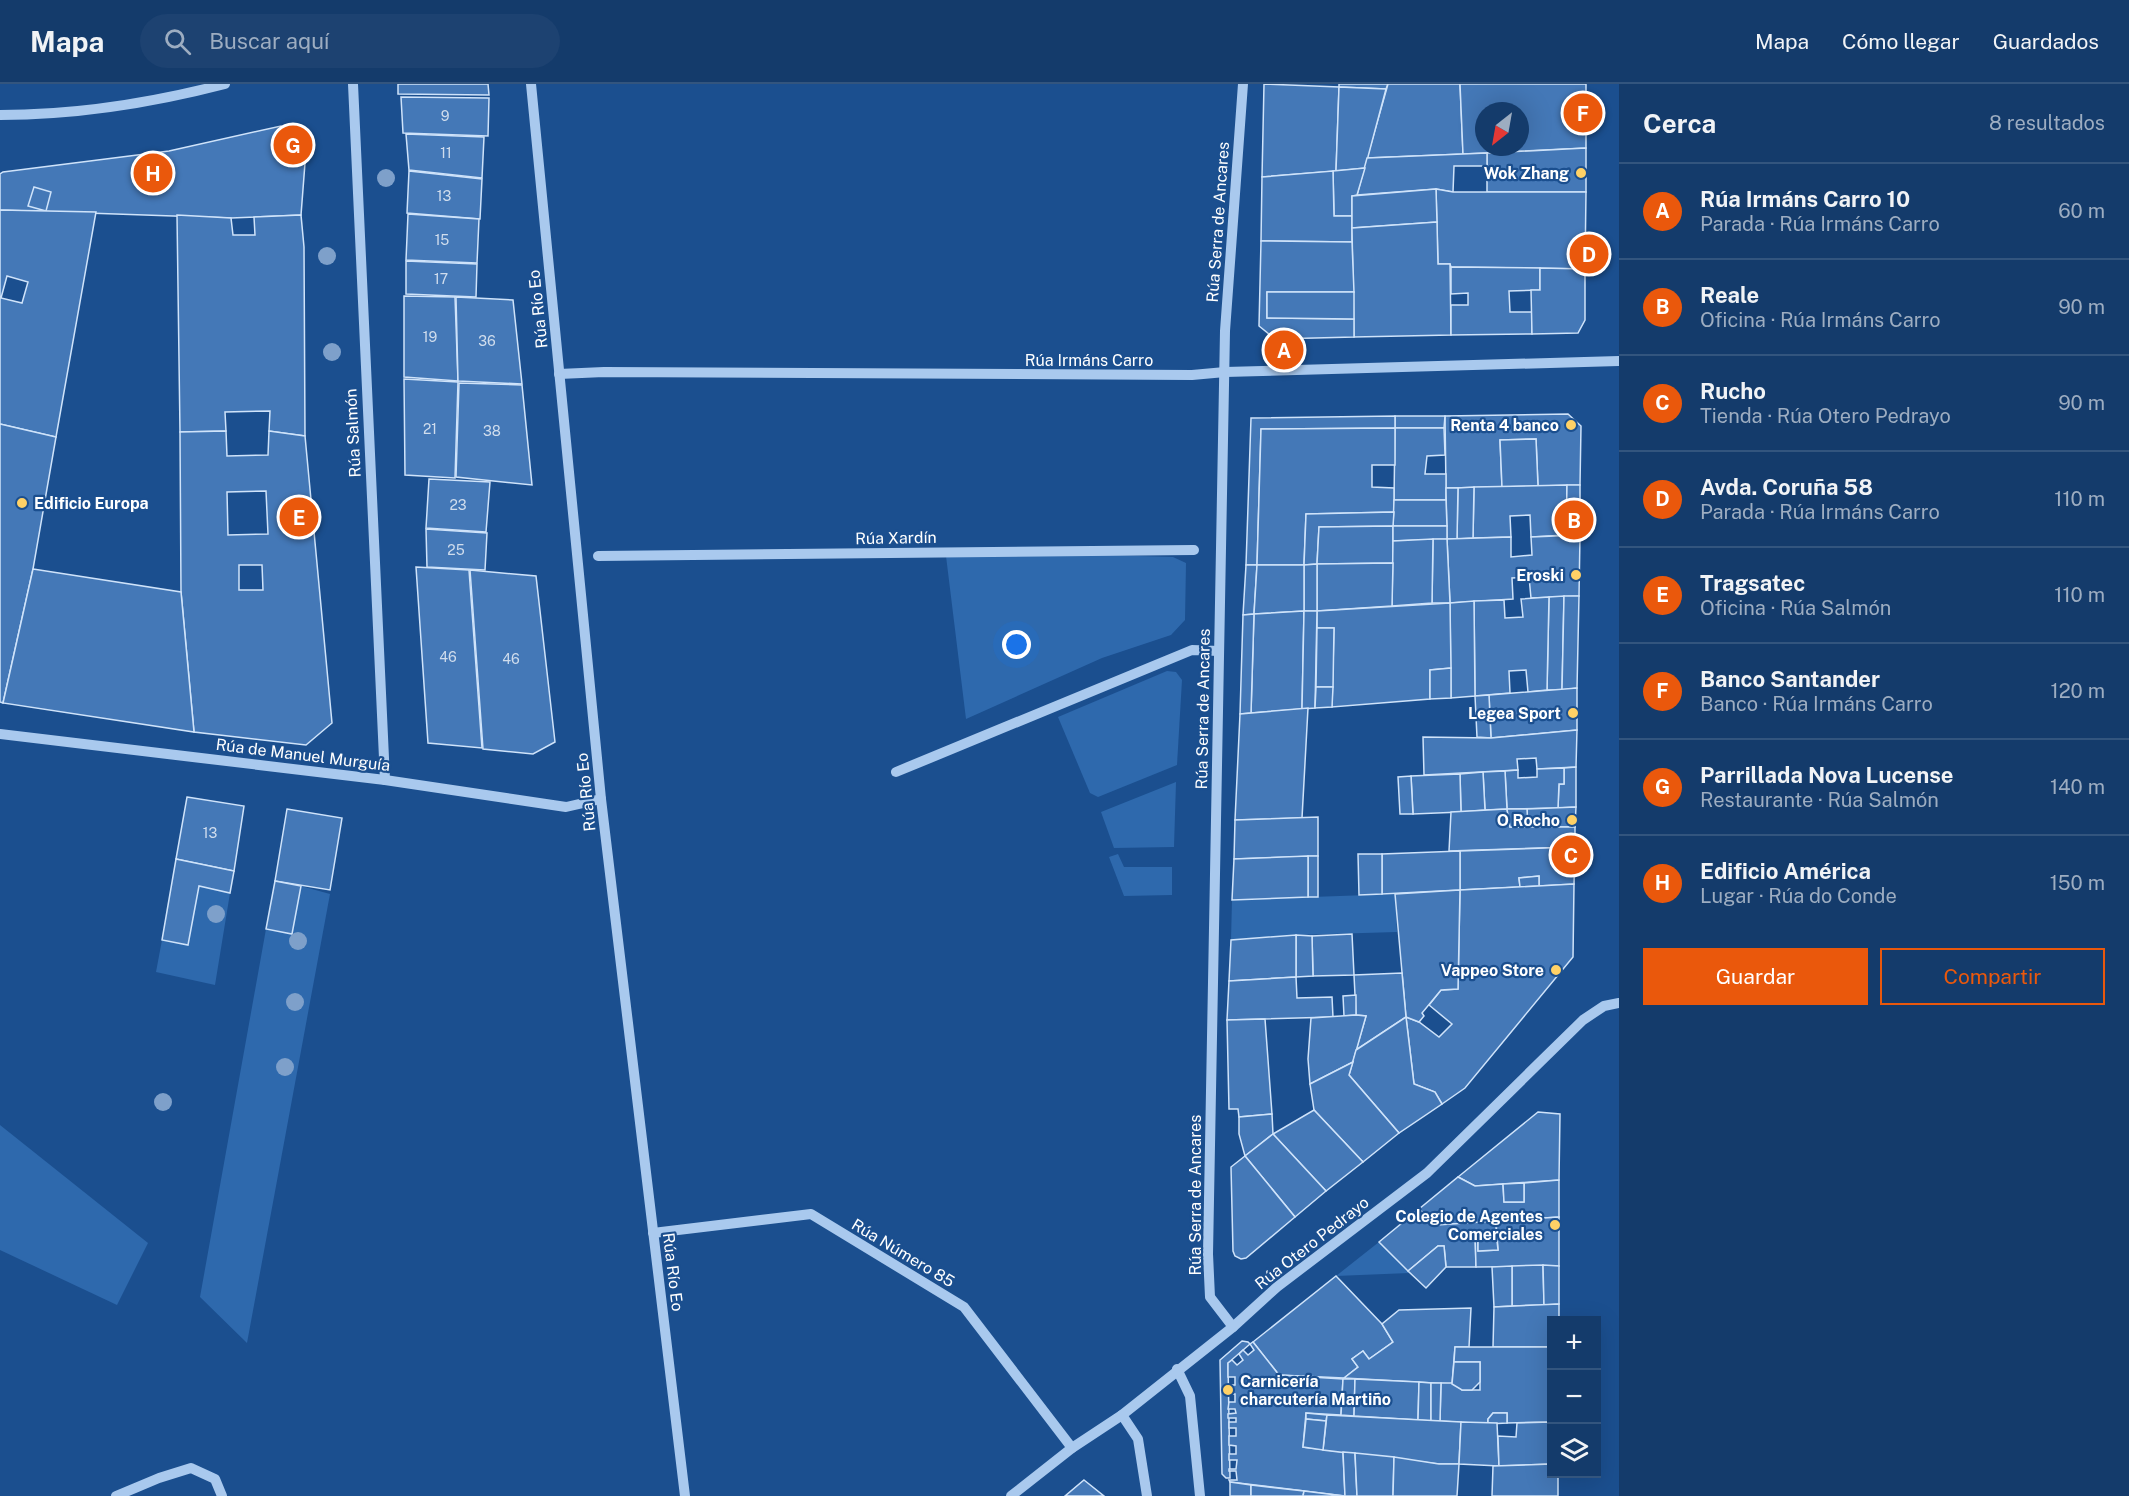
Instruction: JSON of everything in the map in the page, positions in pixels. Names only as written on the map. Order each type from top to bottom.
[{"type":"street","points":[[0,115],[44,115],[104,107],[175,97],[225,84]]},
{"type":"street","name":"Rúa Salmón","points":[[353,84],[385,780]]},
{"type":"street","name":"Rúa Río Eo","points":[[531,84],[601,799],[685,1496]]},
{"type":"street","name":"Rúa Serra de Ancares","points":[[1233,1327],[1210,1297],[1208,1254],[1225,331],[1243,84]]},
{"type":"street","name":"Rúa Irmáns Carro","points":[[559,374],[616,372],[1192,375],[1225,372],[1619,362]]},
{"type":"street","name":"Rúa Xardín","points":[[598,556],[1194,550]]},
{"type":"street","points":[[896,772],[1192,650],[1219,651]]},
{"type":"street","name":"Rúa de Manuel Murguía","points":[[0,734],[385,780],[566,807],[601,799]]},
{"type":"street","name":"Rúa Otero Pedrayo","points":[[1011,1496],[1072,1448],[1122,1415],[1233,1327],[1277,1287],[1427,1173],[1582,1020],[1605,1006],[1619,1003]]},
{"type":"street","name":"Rúa Número 85","points":[[653,1233],[811,1214],[964,1307],[1072,1448]]},
{"type":"street","points":[[1177,1370],[1190,1396],[1200,1496]]},
{"type":"street","points":[[1122,1415],[1138,1439],[1147,1496]]},
{"type":"street","points":[[116,1496],[159,1478],[191,1468],[215,1479],[222,1496]]},
{"type":"shaded area","points":[[946,556],[1173,557],[1186,563],[1185,620],[1171,635],[1102,658],[966,719]]},
{"type":"shaded area","points":[[1167,671],[1176,672],[1182,680],[1177,765],[1098,797],[1090,793],[1058,717]]},
{"type":"shaded area","points":[[1176,782],[1174,847],[1114,848],[1101,812]]},
{"type":"shaded area","points":[[1118,854],[1124,867],[1172,867],[1172,895],[1124,896],[1109,857]]},
{"type":"shaded area","points":[[199,886],[230,893],[215,985],[156,972],[162,940],[188,945]]},
{"type":"shaded area","points":[[301,886],[330,894],[247,1343],[200,1297],[266,929],[292,934]]},
{"type":"shaded area","points":[[1395,894],[1397,932],[1296,935],[1231,940],[1232,900]]},
{"type":"shaded area","points":[[0,1125],[148,1243],[117,1305],[0,1250]]},
{"type":"shaded area","points":[[1379,1242],[1409,1273],[1336,1276]]},
{"type":"building","points":[[398,84],[488,84],[489,95],[398,94]]},
{"type":"building","points":[[1264,84],[1339,87],[1336,171],[1262,177]]},
{"type":"building","points":[[1339,84],[1388,84],[1386,89],[1339,87]]},
{"type":"building","points":[[1388,84],[1460,84],[1463,154],[1367,158]]},
{"type":"building","points":[[1460,84],[1586,84],[1586,148],[1529,151],[1529,102],[1475,102],[1475,153],[1463,154]]},
{"type":"building","points":[[1339,87],[1386,89],[1365,168],[1336,171]]},
{"type":"building","points":[[401,97],[489,98],[488,136],[403,133]]},
{"type":"building","points":[[281,126],[306,150],[301,215],[231,218],[0,210],[0,174],[3,172],[169,151]]},
{"type":"building","points":[[406,134],[484,137],[482,178],[409,170]]},
{"type":"building","points":[[1586,148],[1586,192],[1487,192],[1487,156],[1529,156],[1529,151]]},
{"type":"building","points":[[1475,154],[1475,156],[1487,156],[1487,166],[1454,166],[1453,192],[1436,189],[1357,195],[1367,158]]},
{"type":"building","points":[[1365,168],[1357,195],[1352,196],[1352,216],[1334,216],[1333,171]]},
{"type":"building","points":[[409,171],[482,179],[480,219],[407,213]]},
{"type":"building","points":[[1333,171],[1334,216],[1352,216],[1352,242],[1261,241],[1262,177]]},
{"type":"building","points":[[34,187],[51,192],[46,211],[28,206]]},
{"type":"building","points":[[1436,189],[1453,192],[1586,192],[1585,269],[1451,267],[1450,264],[1438,264]]},
{"type":"building","points":[[1436,189],[1437,222],[1352,228],[1352,196]]},
{"type":"building","points":[[0,210],[96,212],[56,437],[0,424]],"holes":[[[7,276],[28,282],[22,303],[1,298]]]},
{"type":"building","points":[[408,214],[479,219],[477,263],[406,260]]},
{"type":"building","points":[[177,215],[231,218],[233,235],[255,235],[254,217],[301,215],[304,247],[305,436],[269,431],[270,411],[225,412],[226,431],[180,432]]},
{"type":"building","points":[[1437,222],[1438,264],[1450,264],[1451,335],[1354,337],[1352,228]]},
{"type":"building","points":[[1261,241],[1352,242],[1354,292],[1267,292],[1267,318],[1354,319],[1354,337],[1275,339],[1259,326]]},
{"type":"building","points":[[406,261],[477,264],[476,297],[406,294]]},
{"type":"building","points":[[1451,267],[1540,268],[1540,290],[1509,291],[1510,312],[1532,312],[1532,334],[1451,335],[1451,305],[1468,305],[1468,293],[1451,294]]},
{"type":"building","points":[[1540,268],[1585,269],[1585,320],[1578,333],[1532,334],[1531,290],[1540,290]]},
{"type":"building","points":[[1267,292],[1354,292],[1354,319],[1267,318]]},
{"type":"building","points":[[404,296],[455,297],[458,381],[404,377]]},
{"type":"building","points":[[456,297],[513,300],[522,384],[458,381]]},
{"type":"building","points":[[404,379],[458,382],[455,478],[405,475]]},
{"type":"building","points":[[459,383],[522,385],[532,485],[456,477]]},
{"type":"building","points":[[1568,414],[1581,426],[1580,485],[1538,486],[1536,439],[1500,440],[1502,487],[1446,488],[1445,416]]},
{"type":"building","points":[[1395,416],[1445,416],[1444,428],[1395,428]]},
{"type":"building","points":[[1395,416],[1395,428],[1261,429],[1257,565],[1246,565],[1251,418]]},
{"type":"building","name":"Edificio Europa","points":[[0,424],[56,437],[33,569],[3,703],[0,702]]},
{"type":"building","points":[[1395,428],[1444,428],[1445,455],[1427,456],[1425,474],[1446,474],[1446,500],[1394,500]]},
{"type":"building","points":[[1395,428],[1395,465],[1372,465],[1372,487],[1394,488],[1394,512],[1306,514],[1304,565],[1257,565],[1261,429]]},
{"type":"building","points":[[226,431],[227,456],[268,455],[269,431],[305,436],[332,723],[306,745],[194,732],[181,592],[180,432]],"holes":[[[266,491],[268,534],[228,535],[227,492]],[[239,565],[262,565],[263,590],[239,590]]]},
{"type":"building","points":[[1536,439],[1538,486],[1502,487],[1500,440]]},
{"type":"building","points":[[429,479],[490,482],[486,532],[426,528]]},
{"type":"building","points":[[1567,485],[1566,535],[1531,537],[1530,515],[1510,516],[1511,537],[1473,538],[1474,487]]},
{"type":"building","points":[[1567,485],[1580,485],[1580,535],[1566,535]]},
{"type":"building","points":[[1474,487],[1473,538],[1457,539],[1458,488]]},
{"type":"building","points":[[1446,488],[1458,488],[1457,539],[1447,539]]},
{"type":"building","points":[[1394,500],[1446,500],[1447,526],[1393,526]]},
{"type":"building","points":[[1394,512],[1393,526],[1319,527],[1317,564],[1304,565],[1306,514]]},
{"type":"building","points":[[1393,526],[1393,563],[1317,564],[1319,527]]},
{"type":"building","points":[[1393,526],[1447,526],[1447,539],[1393,541]]},
{"type":"building","points":[[426,529],[487,533],[485,570],[427,567]]},
{"type":"building","points":[[1580,535],[1579,596],[1531,598],[1529,577],[1512,578],[1513,599],[1450,603],[1447,539],[1511,537],[1511,557],[1532,555],[1531,537]]},
{"type":"building","points":[[1433,539],[1447,539],[1450,603],[1432,603]]},
{"type":"building","points":[[1433,539],[1432,603],[1392,606],[1393,541]]},
{"type":"building","points":[[1393,563],[1392,606],[1317,611],[1317,564]]},
{"type":"building","points":[[1317,564],[1317,611],[1304,611],[1304,565]]},
{"type":"building","points":[[1246,565],[1257,565],[1254,614],[1243,615]]},
{"type":"building","points":[[1257,565],[1304,565],[1304,611],[1254,614]]},
{"type":"building","points":[[416,567],[469,570],[482,748],[428,743]]},
{"type":"building","points":[[33,569],[181,592],[194,732],[3,703]]},
{"type":"building","points":[[470,570],[536,576],[555,742],[533,754],[483,749]]},
{"type":"building","points":[[1564,596],[1562,690],[1547,690],[1549,597]]},
{"type":"building","points":[[1564,596],[1579,596],[1577,688],[1562,690]]},
{"type":"building","points":[[1549,597],[1547,690],[1528,692],[1526,670],[1509,671],[1510,693],[1475,696],[1474,601],[1504,600],[1505,618],[1523,617],[1521,599]]},
{"type":"building","points":[[1474,601],[1475,696],[1451,698],[1450,603]]},
{"type":"building","points":[[1450,603],[1451,668],[1430,670],[1430,699],[1332,707],[1334,628],[1317,628],[1317,611]]},
{"type":"building","points":[[1304,611],[1302,709],[1251,713],[1254,614]]},
{"type":"building","points":[[1304,611],[1317,611],[1315,708],[1302,709]]},
{"type":"building","points":[[1254,614],[1251,713],[1240,714],[1243,615]]},
{"type":"building","points":[[1317,628],[1334,628],[1333,687],[1316,687]]},
{"type":"building","points":[[1451,668],[1451,698],[1430,699],[1430,670]]},
{"type":"building","points":[[1316,687],[1333,687],[1332,707],[1315,708]]},
{"type":"building","points":[[1577,688],[1577,730],[1491,738],[1489,695]]},
{"type":"building","points":[[1489,695],[1491,738],[1477,737],[1475,696]]},
{"type":"building","points":[[1308,708],[1302,818],[1235,820],[1240,714]]},
{"type":"building","points":[[1577,730],[1576,767],[1537,769],[1536,758],[1517,759],[1518,770],[1424,775],[1423,737],[1491,738]]},
{"type":"building","points":[[1576,767],[1576,807],[1558,808],[1559,784],[1564,784],[1564,768]]},
{"type":"building","points":[[1564,768],[1564,784],[1559,784],[1558,808],[1507,809],[1505,771],[1518,770],[1518,778],[1537,777],[1537,769]]},
{"type":"building","points":[[1505,771],[1507,809],[1485,810],[1483,772]]},
{"type":"building","points":[[1483,772],[1485,810],[1461,812],[1460,774]]},
{"type":"building","points":[[1460,774],[1461,812],[1413,814],[1411,776]]},
{"type":"building","points":[[1411,776],[1413,814],[1400,814],[1398,777]]},
{"type":"building","points":[[187,797],[244,806],[234,871],[176,859]]},
{"type":"building","points":[[1576,807],[1575,827],[1528,827],[1527,809]]},
{"type":"building","points":[[287,809],[342,818],[330,890],[275,881]]},
{"type":"building","points":[[1507,809],[1510,827],[1575,827],[1575,847],[1449,851],[1451,812]]},
{"type":"building","points":[[1507,809],[1527,809],[1528,827],[1510,827]]},
{"type":"building","points":[[1318,817],[1318,856],[1234,859],[1235,820]]},
{"type":"building","points":[[1575,847],[1574,884],[1539,886],[1539,876],[1519,878],[1520,887],[1460,890],[1460,851]]},
{"type":"building","points":[[1460,851],[1460,890],[1382,894],[1382,854]]},
{"type":"building","points":[[1358,854],[1382,854],[1382,894],[1359,895]]},
{"type":"building","points":[[1308,856],[1318,856],[1318,897],[1308,897]]},
{"type":"building","points":[[1308,856],[1308,897],[1232,900],[1234,859]]},
{"type":"building","points":[[176,859],[234,871],[230,893],[199,886],[188,945],[162,940]]},
{"type":"building","points":[[1539,876],[1539,886],[1520,887],[1519,878]]},
{"type":"building","points":[[275,881],[301,886],[292,934],[266,929]]},
{"type":"building","points":[[1574,884],[1573,957],[1465,1088],[1442,1104],[1435,1092],[1414,1084],[1406,1017],[1419,1022],[1439,1037],[1452,1024],[1429,1005],[1441,990],[1458,989],[1460,890]]},
{"type":"building","points":[[1460,890],[1458,989],[1441,990],[1422,1013],[1424,1016],[1419,1022],[1406,1017],[1395,894]]},
{"type":"building","points":[[1352,934],[1354,975],[1313,976],[1312,936]]},
{"type":"building","points":[[1296,935],[1312,936],[1313,976],[1296,977]]},
{"type":"building","points":[[1296,935],[1296,977],[1229,981],[1231,940]]},
{"type":"building","points":[[1402,973],[1406,1017],[1356,1050],[1366,1016],[1356,1015],[1354,975]]},
{"type":"building","points":[[1296,977],[1297,998],[1332,997],[1333,1017],[1227,1020],[1229,981]]},
{"type":"building","points":[[1356,995],[1356,1015],[1344,1016],[1343,996]]},
{"type":"building","points":[[1366,1016],[1353,1062],[1310,1084],[1308,1059],[1311,1018]]},
{"type":"building","points":[[1406,1017],[1414,1084],[1435,1092],[1442,1104],[1399,1133],[1349,1075],[1356,1050]]},
{"type":"building","points":[[1265,1019],[1272,1114],[1239,1117],[1238,1109],[1229,1109],[1227,1020]]},
{"type":"building","points":[[1353,1062],[1349,1075],[1399,1133],[1363,1162],[1314,1110],[1310,1084]]},
{"type":"building","points":[[1314,1110],[1363,1162],[1326,1191],[1273,1134]]},
{"type":"building","points":[[1538,1112],[1560,1114],[1559,1180],[1475,1186],[1458,1177]]},
{"type":"building","points":[[1272,1114],[1273,1134],[1245,1156],[1239,1134],[1239,1117]]},
{"type":"building","points":[[1273,1134],[1326,1191],[1295,1217],[1245,1156]]},
{"type":"building","points":[[1245,1156],[1295,1217],[1246,1258],[1241,1259],[1235,1256],[1233,1251],[1231,1167]]},
{"type":"building","points":[[1458,1177],[1475,1186],[1503,1184],[1504,1202],[1524,1202],[1524,1183],[1559,1180],[1559,1217],[1437,1225],[1419,1209]]},
{"type":"building","points":[[1524,1183],[1524,1202],[1504,1202],[1503,1184]]},
{"type":"building","points":[[1419,1209],[1437,1225],[1496,1221],[1496,1231],[1475,1232],[1476,1267],[1446,1267],[1444,1246],[1438,1246],[1408,1271],[1379,1242]]},
{"type":"building","points":[[1559,1217],[1559,1266],[1476,1267],[1475,1232],[1478,1232],[1478,1251],[1498,1250],[1496,1221]]},
{"type":"building","points":[[1496,1231],[1498,1250],[1478,1251],[1478,1232]]},
{"type":"building","points":[[1438,1246],[1444,1246],[1446,1267],[1426,1288],[1408,1271]]},
{"type":"building","points":[[1543,1265],[1544,1305],[1512,1306],[1512,1266]]},
{"type":"building","points":[[1543,1265],[1559,1266],[1559,1304],[1544,1305]]},
{"type":"building","points":[[1512,1266],[1512,1306],[1494,1307],[1492,1267]]},
{"type":"building","points":[[1336,1276],[1382,1324],[1393,1342],[1369,1359],[1363,1351],[1352,1359],[1358,1367],[1344,1378],[1279,1375],[1253,1342]]},
{"type":"building","points":[[1559,1304],[1559,1316],[1547,1316],[1547,1347],[1493,1347],[1494,1307]]},
{"type":"building","points":[[1471,1308],[1469,1347],[1455,1347],[1452,1384],[1344,1378],[1358,1367],[1352,1359],[1363,1351],[1369,1359],[1393,1342],[1382,1324],[1399,1310]]},
{"type":"building","points":[[1242,1341],[1250,1344],[1228,1363],[1230,1478],[1226,1478],[1222,1474],[1220,1360]]},
{"type":"building","points":[[1253,1342],[1279,1375],[1343,1379],[1341,1415],[1306,1413],[1303,1447],[1343,1452],[1345,1496],[1230,1482],[1229,1480],[1237,1480],[1236,1471],[1229,1471],[1229,1469],[1236,1469],[1237,1460],[1229,1460],[1229,1454],[1236,1454],[1236,1446],[1229,1445],[1229,1436],[1236,1436],[1236,1428],[1229,1428],[1229,1422],[1236,1422],[1236,1418],[1228,1418],[1228,1414],[1236,1413],[1235,1409],[1228,1409],[1229,1402],[1235,1402],[1235,1394],[1228,1394],[1228,1385],[1235,1385],[1235,1377],[1228,1377],[1228,1363],[1232,1360],[1237,1365],[1243,1360],[1239,1354],[1243,1350],[1248,1355],[1254,1350],[1250,1344]]},
{"type":"building","points":[[1455,1347],[1547,1347],[1547,1422],[1507,1423],[1507,1413],[1493,1413],[1488,1419],[1488,1424],[1440,1421],[1441,1383],[1454,1383],[1462,1390],[1480,1390],[1480,1362],[1454,1362]]},
{"type":"building","points":[[1454,1362],[1480,1362],[1480,1382],[1472,1390],[1462,1390],[1452,1384]]},
{"type":"building","points":[[1343,1379],[1355,1379],[1354,1416],[1341,1415]]},
{"type":"building","points":[[1355,1379],[1419,1382],[1418,1420],[1354,1416]]},
{"type":"building","points":[[1419,1382],[1431,1383],[1431,1421],[1418,1420]]},
{"type":"building","points":[[1431,1383],[1441,1383],[1440,1421],[1431,1421]]},
{"type":"building","points":[[1306,1413],[1327,1415],[1326,1421],[1306,1419]]},
{"type":"building","points":[[1493,1413],[1507,1413],[1507,1423],[1488,1424],[1488,1419]]},
{"type":"building","points":[[1327,1415],[1461,1422],[1459,1464],[1439,1464],[1323,1450]]},
{"type":"building","points":[[1306,1419],[1326,1421],[1323,1450],[1303,1447]]},
{"type":"building","points":[[1461,1422],[1497,1423],[1499,1466],[1459,1464]]},
{"type":"building","points":[[1547,1422],[1547,1464],[1499,1466],[1498,1436],[1516,1437],[1517,1423]]},
{"type":"building","points":[[1343,1452],[1355,1453],[1357,1496],[1345,1496]]},
{"type":"building","points":[[1355,1453],[1394,1457],[1393,1496],[1357,1496]]},
{"type":"building","points":[[1394,1457],[1439,1464],[1459,1464],[1457,1496],[1393,1496]]},
{"type":"building","points":[[1547,1464],[1547,1478],[1558,1478],[1558,1496],[1492,1496],[1493,1466]]},
{"type":"building","points":[[1084,1480],[1104,1496],[1065,1496]]},
{"type":"building","points":[[1230,1482],[1251,1485],[1251,1496],[1230,1496]]},
{"type":"building","points":[[1251,1485],[1304,1491],[1303,1496],[1251,1496]]},
{"type":"building","points":[[1304,1491],[1344,1496],[1303,1496]]},
{"type":"place","name":"Banco Santander","points":[[1583,113]]},
{"type":"place","name":"Parrillada Nova Lucense","points":[[293,145]]},
{"type":"place","name":"Edificio América","points":[[153,173]]},
{"type":"place","name":"Wok Zhang","points":[[1581,173]]},
{"type":"place","name":"Avda. Coruña 58","points":[[1589,254]]},
{"type":"place","name":"Rúa Irmáns Carro 10","points":[[1284,350]]},
{"type":"place","name":"Renta 4 banco","points":[[1571,425]]},
{"type":"place","name":"Edificio Europa","points":[[22,503]]},
{"type":"place","name":"Tragsatec","points":[[299,517]]},
{"type":"place","name":"Reale","points":[[1574,520]]},
{"type":"place","name":"Eroski","points":[[1576,575]]},
{"type":"place","name":"Legea Sport","points":[[1573,713]]},
{"type":"place","name":"O Rocho","points":[[1572,820]]},
{"type":"place","name":"Rucho","points":[[1571,855]]},
{"type":"place","name":"Vappeo Store","points":[[1556,970]]},
{"type":"place","name":"Colegio de Agentes Comerciales","points":[[1555,1225]]},
{"type":"place","name":"Carnicería charcutería Martiño","points":[[1228,1390]]}]
